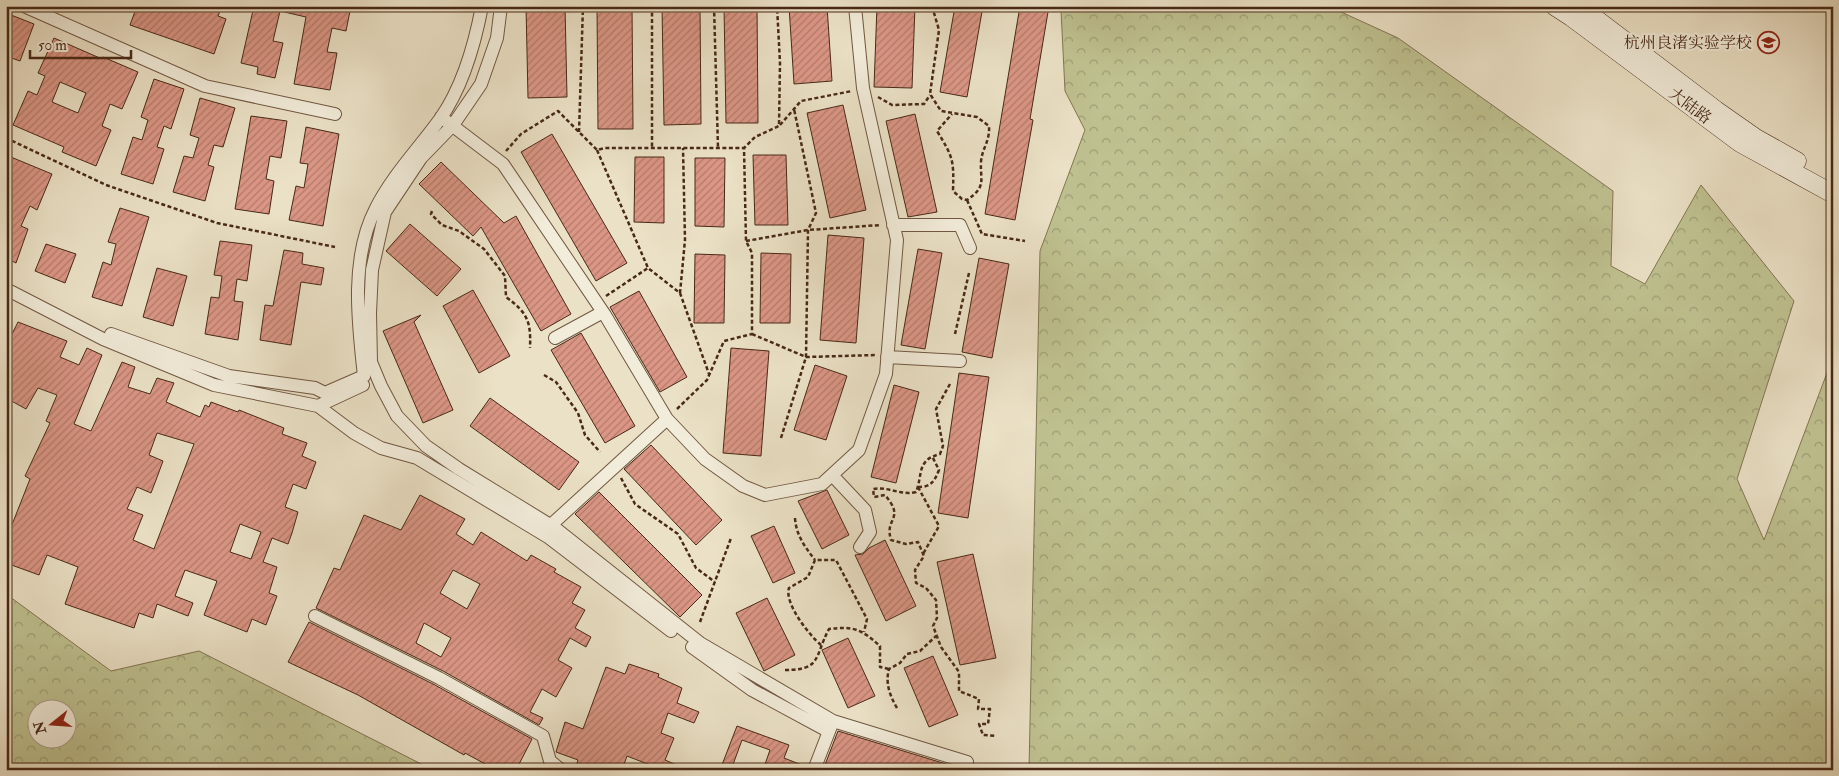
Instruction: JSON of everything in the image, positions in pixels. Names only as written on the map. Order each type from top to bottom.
[{"type":"main road","name":"大陆路","points":[[1554,6],[1571,16],[1740,143],[1833,194]]},
{"type":"main road","name":"大陆路","points":[[1579,6],[1756,138],[1833,181]]},
{"type":"street","points":[[24,6],[205,86],[335,114]]},
{"type":"street","points":[[6,282],[105,332],[229,376],[315,388],[325,393],[364,376],[357,309],[360,269],[366,238],[375,208],[409,158],[441,117],[462,74],[477,34],[482,6]]},
{"type":"street","points":[[501,6],[497,38],[481,84],[453,125],[421,158],[385,212],[372,270],[372,362],[378,379],[397,416],[426,446],[551,525],[700,643],[831,726]]},
{"type":"street","points":[[441,117],[503,164],[603,312],[667,419],[705,459],[743,486],[765,496],[822,484],[859,450],[886,374],[897,240],[863,88],[855,6]]},
{"type":"street","points":[[893,224],[960,226],[970,248]]},
{"type":"street","points":[[6,289],[103,339],[214,385],[318,406],[354,433],[381,448],[417,458],[548,537],[752,690],[831,726],[967,762]]},
{"type":"street","points":[[555,338],[603,312]]},
{"type":"street","points":[[887,356],[960,361]]},
{"type":"street","points":[[318,406],[378,379]]},
{"type":"street","points":[[551,525],[667,419]]},
{"type":"street","points":[[832,475],[865,510],[870,532],[860,548]]},
{"type":"street","points":[[315,616],[439,678],[543,736],[550,761],[561,770]]},
{"type":"street","points":[[814,770],[831,726]]},
{"type":"path","points":[[579,132],[583,6]]},
{"type":"path","points":[[652,6],[652,148]]},
{"type":"path","points":[[714,6],[718,148]]},
{"type":"path","points":[[777,6],[780,63],[779,126]]},
{"type":"path","points":[[596,150],[605,148],[744,148],[755,137],[779,126],[801,100],[863,88],[892,105],[924,104],[930,94],[939,30],[932,6]]},
{"type":"path","points":[[930,94],[940,111],[977,117],[988,126],[990,138],[981,161],[983,179],[977,193],[967,200]]},
{"type":"path","points":[[782,438],[806,357],[808,230],[816,212],[794,109]]},
{"type":"path","points":[[498,160],[521,134],[558,111],[596,150],[648,268],[680,293]]},
{"type":"path","points":[[952,114],[937,131],[950,153],[955,172],[953,191],[967,200],[982,234],[1025,241]]},
{"type":"path","points":[[6,138],[106,185],[217,223],[334,247]]},
{"type":"path","points":[[683,148],[685,240],[680,293],[709,374]]},
{"type":"path","points":[[744,148],[746,241],[752,253],[752,334]]},
{"type":"path","points":[[432,211],[431,214],[442,226],[459,231],[484,248],[505,276],[506,297],[518,306],[531,326],[530,348]]},
{"type":"path","points":[[746,241],[808,230],[893,224]]},
{"type":"path","points":[[604,297],[648,268]]},
{"type":"path","points":[[955,334],[969,272]]},
{"type":"path","points":[[667,419],[707,380],[724,341],[752,334],[806,357],[887,356]]},
{"type":"path","points":[[544,375],[556,382],[578,413],[584,435],[600,452]]},
{"type":"path","points":[[924,554],[918,542],[906,544],[891,540],[889,532],[895,513],[893,504],[885,495],[874,497],[873,489],[880,487],[911,494],[916,492],[920,467],[932,456],[940,454],[942,446],[936,409],[950,384]]},
{"type":"path","points":[[918,488],[927,487],[934,482],[939,470],[932,456]]},
{"type":"path","points":[[618,474],[635,504],[678,534],[696,568],[715,582]]},
{"type":"path","points":[[918,488],[939,526],[915,570],[916,583],[926,588],[936,600],[937,618],[933,626],[941,647],[959,672],[959,691],[979,699],[978,709],[990,709],[988,724],[979,724],[983,735],[996,736]]},
{"type":"path","points":[[795,518],[796,528],[802,543],[816,560]]},
{"type":"path","points":[[700,622],[731,538]]},
{"type":"path","points":[[816,560],[836,560],[867,620],[864,632]]},
{"type":"path","points":[[816,560],[808,577],[789,588],[787,595],[790,604],[821,645]]},
{"type":"path","points":[[785,670],[804,670],[814,664],[829,629],[847,627],[864,632],[880,646],[880,666],[889,669],[900,663],[907,654],[920,651],[936,636]]},
{"type":"path","points":[[889,669],[887,677],[890,692],[897,708]]},
{"type":"green space","points":[[1067,6],[1328,6],[1398,38],[1613,191],[1611,266],[1645,284],[1701,185],[1794,301],[1737,479],[1764,540],[1833,357],[1833,770],[1029,770],[1040,251],[1085,130],[1065,91],[1061,10]]},
{"type":"green space","points":[[6,594],[111,671],[199,651],[433,770],[6,770]]},
{"type":"building","points":[[137,6],[192,6],[205,11],[206,6],[222,6],[218,16],[226,19],[214,54],[130,25]]},
{"type":"building","points":[[254,6],[351,6],[346,31],[332,28],[327,52],[337,53],[330,90],[294,84],[306,17],[280,11],[273,41],[283,43],[275,78],[257,74],[258,67],[241,63]]},
{"type":"building","points":[[526,6],[565,6],[567,97],[528,98]]},
{"type":"building","points":[[597,6],[632,6],[633,129],[598,129]]},
{"type":"building","points":[[662,6],[700,6],[701,124],[664,125]]},
{"type":"building","points":[[724,6],[757,6],[758,123],[726,123]]},
{"type":"building","points":[[789,6],[827,6],[832,81],[794,84]]},
{"type":"building","points":[[877,6],[915,6],[912,88],[874,87]]},
{"type":"building","points":[[955,6],[983,6],[967,97],[940,92]]},
{"type":"building","points":[[1020,6],[1049,6],[1030,119],[1033,120],[1015,220],[985,214]]},
{"type":"building","points":[[6,13],[34,24],[20,61],[6,56]]},
{"type":"building","points":[[54,38],[138,72],[122,109],[110,104],[102,126],[111,130],[96,166],[62,152],[64,147],[13,125],[28,91],[37,95],[45,76],[38,73]],"holes":[[[60,82],[86,93],[78,113],[52,102]]]},
{"type":"building","points":[[154,79],[184,89],[171,129],[164,126],[157,147],[164,149],[153,184],[121,174],[133,137],[142,140],[148,120],[141,117]]},
{"type":"building","points":[[200,98],[235,108],[223,147],[214,145],[208,165],[214,167],[205,201],[173,192],[184,156],[193,158],[199,138],[190,135]]},
{"type":"building","points":[[843,105],[866,210],[830,218],[807,113]]},
{"type":"building","points":[[915,114],[937,212],[908,217],[886,121]]},
{"type":"building","points":[[251,116],[287,121],[281,158],[270,156],[266,179],[274,181],[269,214],[235,209]]},
{"type":"building","points":[[306,127],[339,134],[323,226],[289,220],[296,186],[304,188],[308,164],[300,163]]},
{"type":"building","points":[[552,134],[627,263],[596,281],[521,152]]},
{"type":"building","points":[[6,155],[52,174],[37,210],[30,206],[21,226],[28,229],[16,263],[6,258]]},
{"type":"building","points":[[753,155],[786,155],[788,225],[755,225]]},
{"type":"building","points":[[635,157],[664,157],[664,223],[634,222]]},
{"type":"building","points":[[695,158],[725,158],[724,227],[695,226]]},
{"type":"building","points":[[441,162],[504,223],[516,216],[571,314],[541,331],[481,227],[473,236],[419,184]]},
{"type":"building","points":[[120,208],[149,217],[122,306],[92,297],[103,262],[111,265],[116,244],[108,242]]},
{"type":"building","points":[[410,224],[461,269],[437,296],[386,251]]},
{"type":"building","points":[[828,235],[864,238],[856,343],[820,340]]},
{"type":"building","points":[[220,241],[252,245],[247,281],[237,279],[234,301],[243,302],[238,340],[205,334],[211,297],[219,298],[222,276],[214,275]]},
{"type":"building","points":[[46,244],[76,254],[65,283],[35,271]]},
{"type":"building","points":[[918,249],[942,253],[925,349],[901,345]]},
{"type":"building","points":[[284,250],[303,253],[302,264],[324,268],[321,285],[301,282],[291,345],[260,340],[265,305],[273,306]]},
{"type":"building","points":[[761,253],[791,254],[790,323],[760,323]]},
{"type":"building","points":[[695,254],[725,255],[724,323],[694,323]]},
{"type":"building","points":[[979,258],[1009,264],[992,358],[962,352]]},
{"type":"building","points":[[157,268],[187,276],[173,326],[143,317]]},
{"type":"building","points":[[473,290],[510,356],[479,373],[443,306]]},
{"type":"building","points":[[639,291],[687,377],[660,392],[610,307]]},
{"type":"building","points":[[421,315],[414,322],[453,410],[423,423],[383,331]]},
{"type":"building","points":[[18,322],[67,341],[60,357],[79,365],[87,348],[102,355],[74,424],[91,431],[122,362],[135,367],[128,387],[150,394],[157,378],[174,383],[166,402],[200,417],[205,405],[209,407],[211,402],[238,412],[239,410],[284,428],[282,434],[307,443],[302,456],[316,462],[306,489],[293,484],[285,507],[298,512],[288,544],[272,538],[263,562],[277,567],[269,593],[277,596],[266,625],[252,619],[247,632],[204,615],[217,581],[185,570],[175,596],[193,603],[188,616],[157,604],[153,618],[139,613],[134,628],[65,604],[78,567],[47,555],[39,575],[6,563],[6,540],[30,479],[25,476],[50,423],[46,421],[57,395],[38,388],[26,409],[6,398],[6,331],[12,334]],"holes":[[[157,433],[194,444],[154,549],[133,540],[143,515],[127,509],[137,487],[151,493],[163,461],[149,455]],[[240,524],[261,532],[251,559],[230,552]]]},
{"type":"building","points":[[581,333],[635,426],[605,443],[551,350]]},
{"type":"building","points":[[731,348],[769,351],[761,456],[723,453]]},
{"type":"building","points":[[815,365],[847,376],[826,440],[794,430]]},
{"type":"building","points":[[959,373],[989,377],[968,518],[938,513]]},
{"type":"building","points":[[894,385],[919,392],[896,483],[871,477]]},
{"type":"building","points":[[490,398],[579,462],[559,490],[470,426]]},
{"type":"building","points":[[651,445],[722,520],[696,545],[624,469]]},
{"type":"building","points":[[827,490],[849,535],[822,549],[798,501]]},
{"type":"building","points":[[599,492],[702,595],[680,617],[575,514]]},
{"type":"building","points":[[420,495],[465,519],[456,534],[473,545],[481,532],[527,561],[531,555],[556,569],[554,572],[581,587],[572,603],[585,610],[575,628],[591,637],[586,647],[570,638],[558,660],[572,668],[556,697],[542,689],[530,712],[543,718],[539,725],[443,671],[316,608],[334,568],[340,570],[364,515],[401,530]],"holes":[[[453,570],[480,584],[467,609],[440,593]],[[424,623],[451,638],[441,657],[416,643]]]},
{"type":"building","points":[[774,526],[795,573],[773,583],[751,536]]},
{"type":"building","points":[[885,540],[916,606],[886,621],[855,555],[863,554],[869,548]]},
{"type":"building","points":[[973,554],[996,658],[960,665],[937,562]]},
{"type":"building","points":[[767,598],[795,655],[764,671],[736,613]]},
{"type":"building","points":[[309,622],[435,685],[532,739],[516,770],[500,770],[465,753],[464,755],[358,695],[288,662]]},
{"type":"building","points":[[848,638],[875,696],[848,708],[822,650]]},
{"type":"building","points":[[933,656],[958,715],[929,727],[904,668]]},
{"type":"building","points":[[629,664],[659,674],[658,677],[682,688],[677,703],[699,712],[694,723],[668,713],[661,733],[674,738],[665,760],[688,770],[648,770],[650,765],[627,756],[622,770],[575,770],[578,760],[556,752],[565,722],[583,729],[606,667],[625,674]]},
{"type":"building","points":[[737,726],[789,745],[784,758],[807,767],[806,770],[763,770],[770,750],[742,740],[731,770],[720,770]]},
{"type":"building","points":[[838,731],[959,768],[958,770],[823,770]]},
{"type":"place","name":"杭州良渚实验学校","points":[[1768,43]]}]
